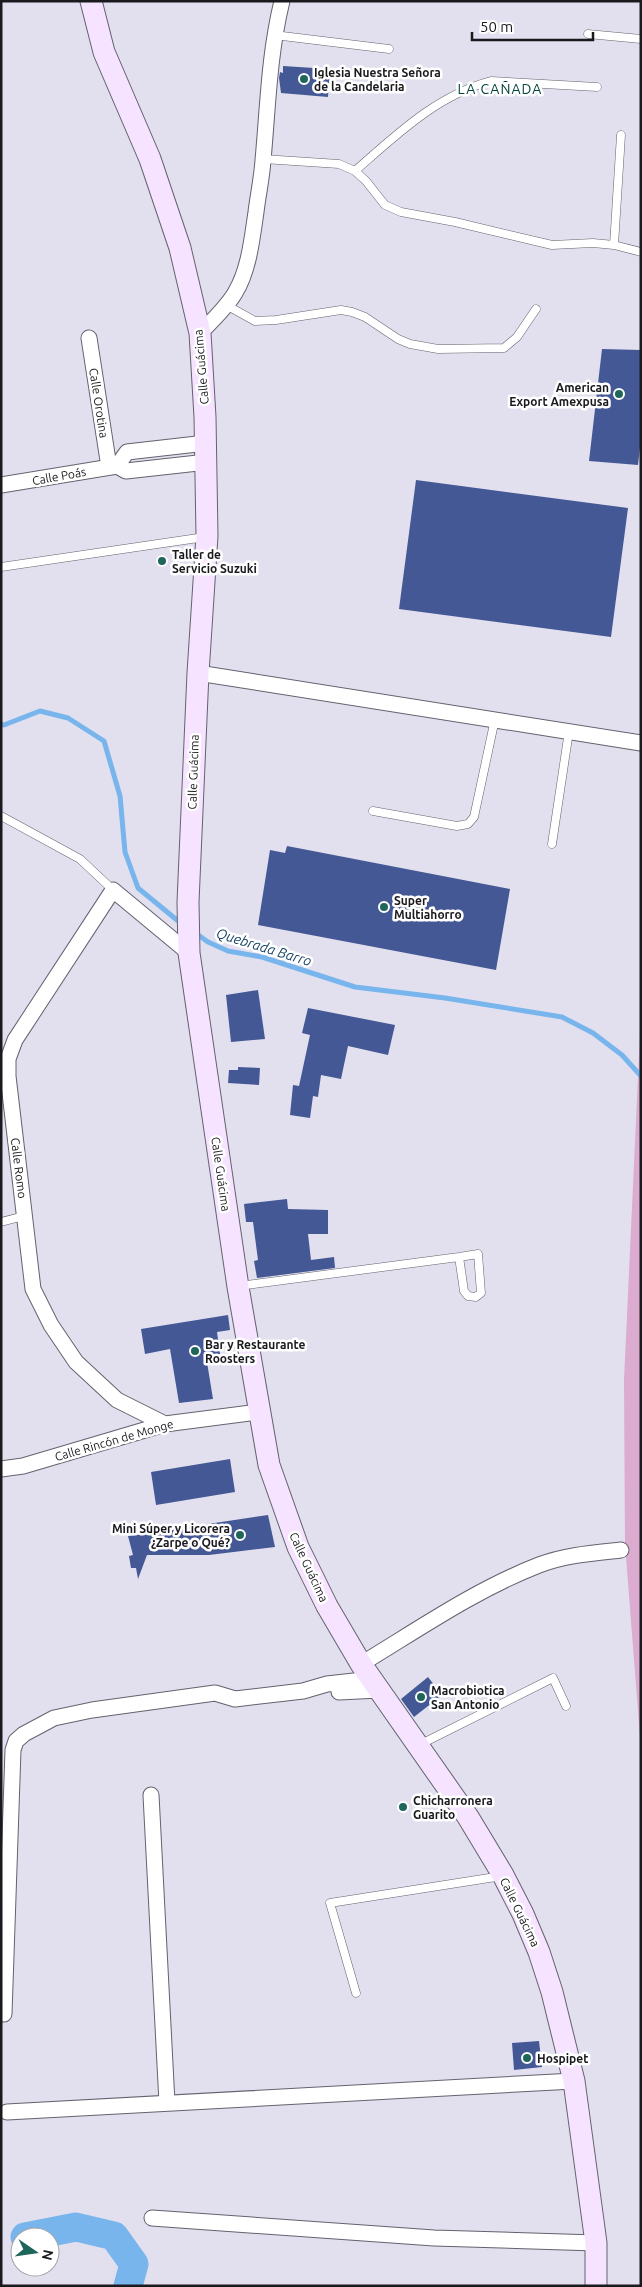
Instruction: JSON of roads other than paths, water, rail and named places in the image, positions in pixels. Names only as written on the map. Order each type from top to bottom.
[{"type":"main road","name":"Calle Guácima","points":[[90,1],[104,52],[150,159],[180,248],[200,333],[206,452],[207,536],[198,673],[188,902],[189,947],[238,1286],[268,1465],[298,1547],[313,1580],[371,1678],[468,1816],[503,1875],[523,1914],[539,1952],[552,1992],[574,2081],[596,2243],[596,2286]]},
{"type":"street","points":[[200,333],[235,293],[244,274],[264,159],[267,92],[274,35],[282,1]]},
{"type":"street","name":"Calle Orotina","points":[[89,338],[113,467]]},
{"type":"street","name":"Calle Poás","points":[[1,485],[113,467],[126,471],[206,452]]},
{"type":"street","points":[[198,673],[569,730],[641,743]]},
{"type":"street","points":[[113,890],[189,947]]},
{"type":"street","name":"Calle Romo","points":[[113,890],[15,1040],[8,1059],[10,1104],[33,1289],[51,1326],[76,1362],[116,1400],[165,1424]]},
{"type":"street","name":"Calle Rincón de Monge","points":[[1,1469],[23,1466],[165,1424],[258,1412]]},
{"type":"street","points":[[4,2014],[13,1750],[16,1741],[24,1734],[54,1718],[92,1710],[215,1693],[235,1699],[303,1691],[328,1693],[371,1678],[478,1592],[540,1565],[575,1555],[621,1550]]},
{"type":"street","points":[[151,1795],[167,2103]]},
{"type":"street","points":[[7,2112],[574,2081]]},
{"type":"street","points":[[152,2218],[434,2238],[596,2243]]},
{"type":"lane","points":[[588,34],[641,39]]},
{"type":"lane","points":[[274,35],[389,49]]},
{"type":"lane","points":[[355,171],[413,121],[462,92],[480,84],[491,82],[597,87]]},
{"type":"lane","points":[[614,245],[621,135]]},
{"type":"lane","points":[[264,159],[339,164],[355,171],[366,181],[385,205],[401,212],[455,222],[552,245],[593,242],[641,252]]},
{"type":"lane","points":[[226,305],[254,321],[276,320],[341,310],[352,312],[365,317],[404,342],[438,349],[504,348],[517,336],[536,309]]},
{"type":"lane","points":[[1,567],[207,536]]},
{"type":"lane","points":[[373,811],[457,826],[468,824],[474,817],[495,719]]},
{"type":"lane","points":[[552,844],[569,730]]},
{"type":"lane","points":[[1,816],[80,859],[113,890]]},
{"type":"lane","points":[[1,1222],[24,1216]]},
{"type":"lane","points":[[238,1286],[478,1254],[482,1284],[481,1293],[476,1297],[468,1296],[464,1291],[459,1257]]},
{"type":"lane","points":[[419,1745],[552,1678],[566,1706]]},
{"type":"lane","points":[[356,1993],[330,1903],[503,1875]]},
{"type":"waterway","name":"Quebrada Barro","points":[[1,724],[4,725],[40,711],[68,718],[104,741],[120,796],[125,852],[138,888],[183,925]]},
{"type":"waterway","name":"Quebrada Barro","points":[[194,932],[208,942],[228,951],[262,957],[355,987],[445,998],[562,1017],[593,1033],[622,1055],[641,1076]]},
{"type":"waterway","points":[[60,2230],[76,2227],[114,2236],[134,2264],[128,2286]]},
{"type":"place","name":"Iglesia Nuestra Señora de la Candelaria","points":[[304,79]]},
{"type":"place","name":"American Export Amexpusa","points":[[619,394]]},
{"type":"place","name":"Taller de Servicio Suzuki","points":[[162,561]]},
{"type":"place","name":"Super Multiahorro","points":[[384,907]]},
{"type":"place","name":"Bar y Restaurante Roosters","points":[[195,1351]]},
{"type":"place","name":"Mini Súper y Licorera ¿Zarpe o Qué?","points":[[240,1535]]},
{"type":"place","name":"Macrobiotica San Antonio","points":[[421,1697]]},
{"type":"place","name":"Chicharronera Guarito","points":[[403,1807]]},
{"type":"place","name":"Hospipet","points":[[527,2058]]},
{"type":"district","name":"LA CAÑADA","points":[[500,89]]}]
